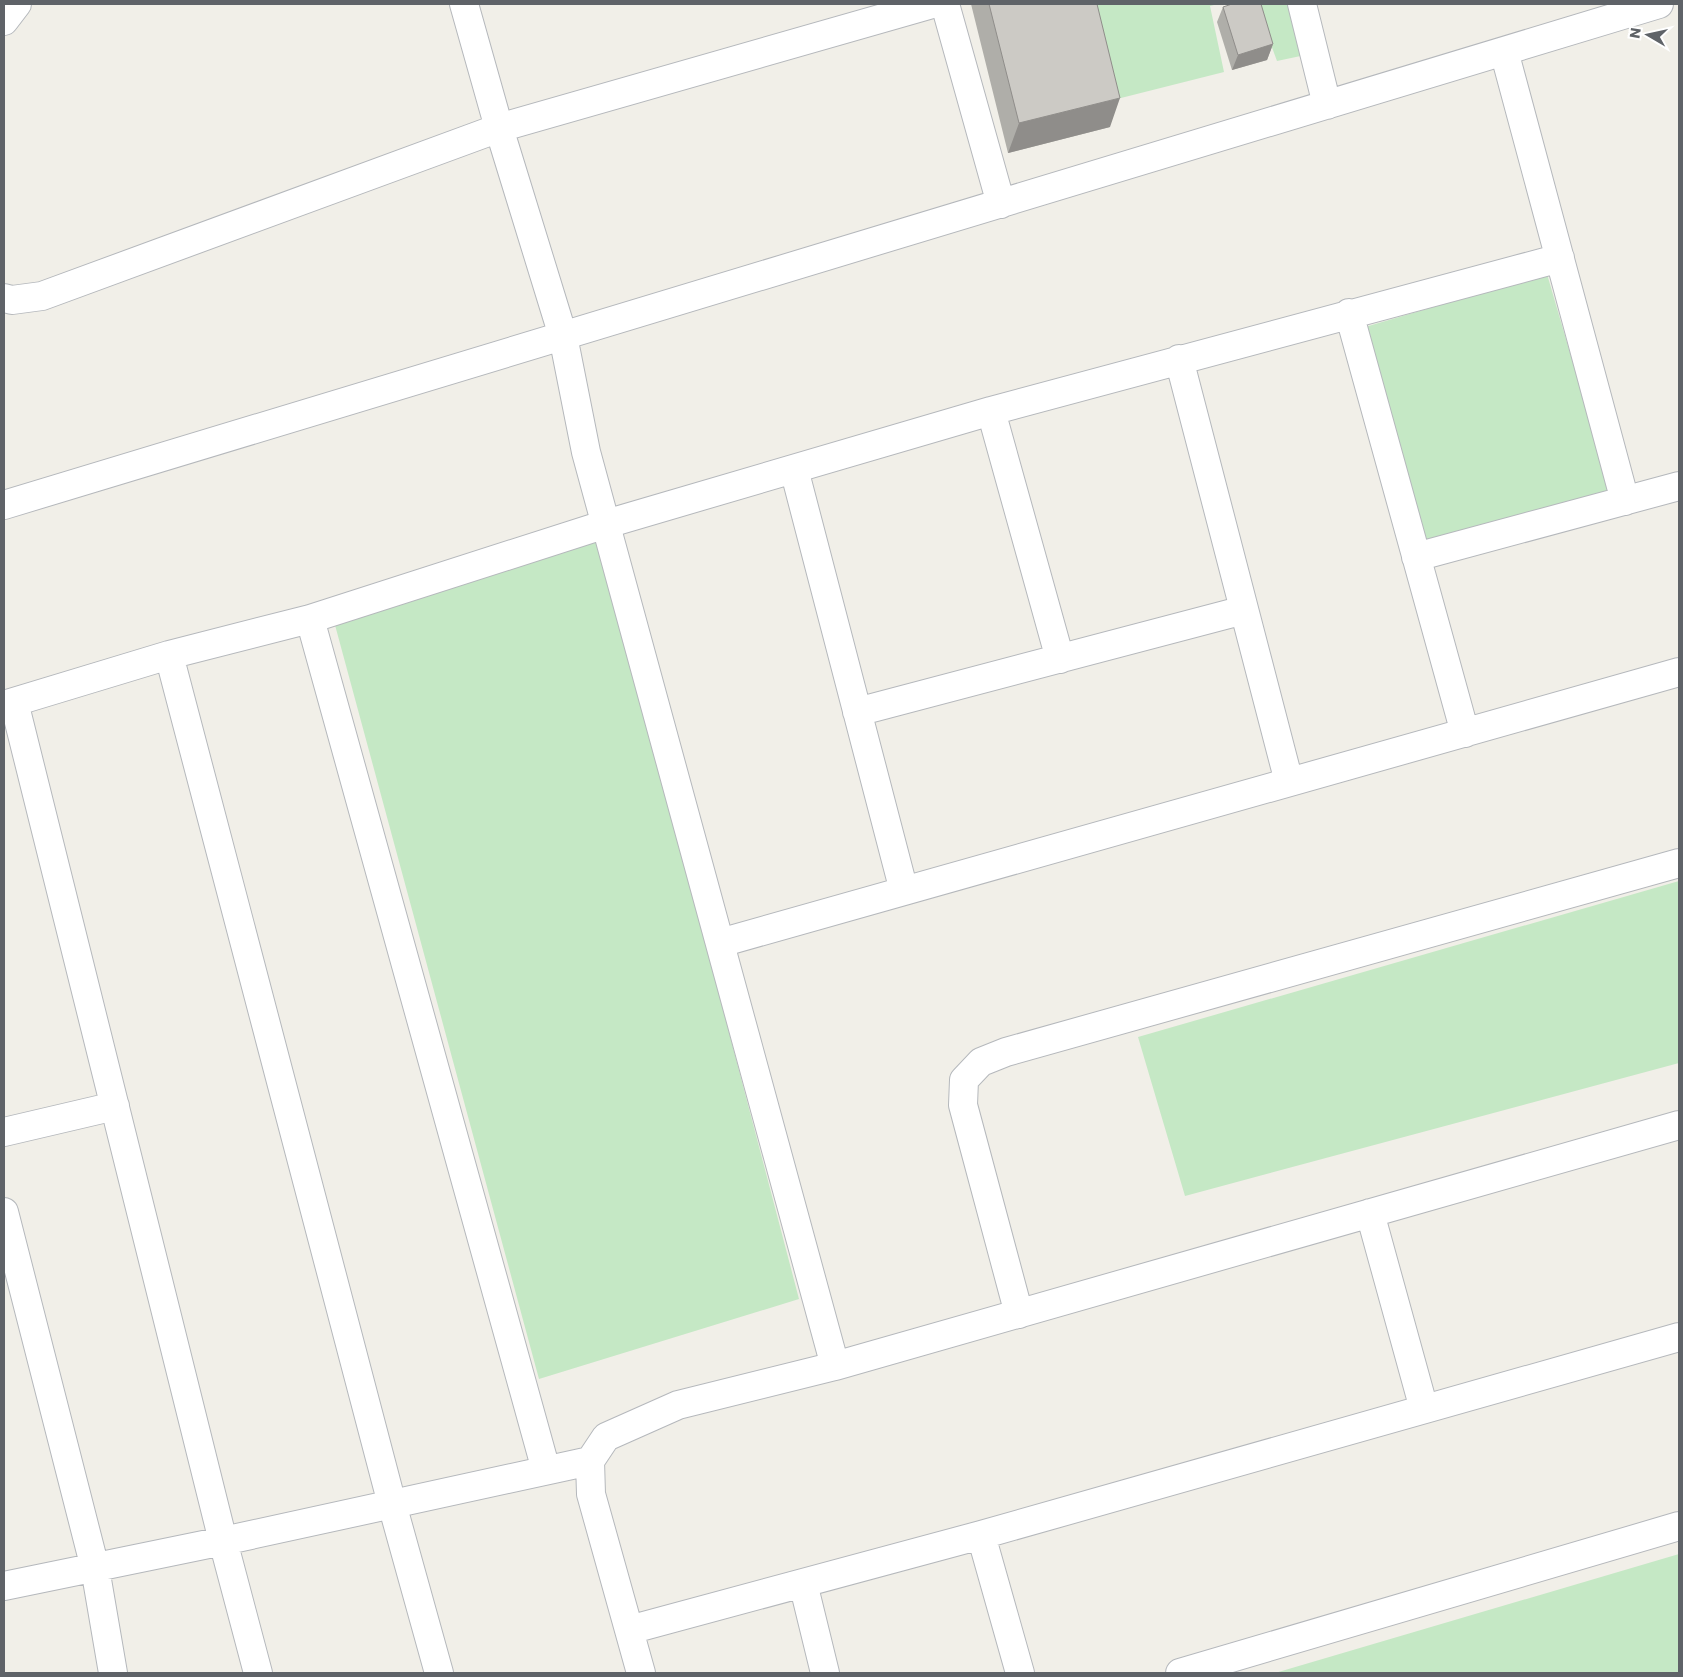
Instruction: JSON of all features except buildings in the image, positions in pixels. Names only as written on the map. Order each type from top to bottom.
[{"type":"street","points":[[4,21],[17,4]]},
{"type":"street","points":[[464,4],[499,128],[563,336],[586,452],[835,1366]]},
{"type":"street","points":[[4,298],[12,300],[42,296],[499,128],[932,4]]},
{"type":"street","points":[[945,4],[1001,204]]},
{"type":"street","points":[[1302,4],[1327,104]]},
{"type":"street","points":[[4,505],[1659,4]]},
{"type":"street","points":[[1504,51],[1625,500]]},
{"type":"street","points":[[258,1673],[223,1541],[115,1106],[9,703],[169,655],[310,619],[606,524],[990,411],[1349,313],[1560,258]]},
{"type":"street","points":[[1349,313],[1465,732]]},
{"type":"street","points":[[1178,359],[1289,782]]},
{"type":"street","points":[[990,411],[1060,659]]},
{"type":"street","points":[[794,468],[904,892]]},
{"type":"street","points":[[1416,557],[1679,486]]},
{"type":"street","points":[[857,712],[1244,610]]},
{"type":"street","points":[[310,619],[546,1470]]},
{"type":"street","points":[[169,655],[392,1504],[439,1673]]},
{"type":"street","points":[[720,943],[1679,672]]},
{"type":"street","points":[[1019,1314],[963,1106],[964,1080],[981,1062],[1006,1052],[1679,863]]},
{"type":"street","points":[[4,1132],[115,1106]]},
{"type":"street","points":[[641,1673],[591,1494],[590,1461],[606,1437],[678,1405],[835,1366],[1679,1125]]},
{"type":"street","points":[[4,1212],[95,1568],[113,1673]]},
{"type":"street","points":[[1370,1214],[1424,1409]]},
{"type":"street","points":[[629,1630],[981,1535],[1679,1337]]},
{"type":"street","points":[[4,1586],[223,1541],[590,1461]]},
{"type":"street","points":[[1180,1673],[1679,1526]]},
{"type":"street","points":[[981,1535],[1020,1673]]},
{"type":"street","points":[[803,1583],[825,1673]]},
{"type":"green space","points":[[1082,4],[1218,4],[1210,6],[1224,72],[1113,100]]},
{"type":"green space","points":[[1256,4],[1296,4],[1310,54],[1277,61]]},
{"type":"green space","points":[[1547,274],[1610,490],[1424,546],[1365,327]]},
{"type":"green space","points":[[599,537],[799,1299],[539,1379],[335,625]]},
{"type":"green space","points":[[1679,881],[1679,1063],[1185,1196],[1138,1037]]},
{"type":"green space","points":[[1679,1554],[1679,1673],[1275,1673]]}]
